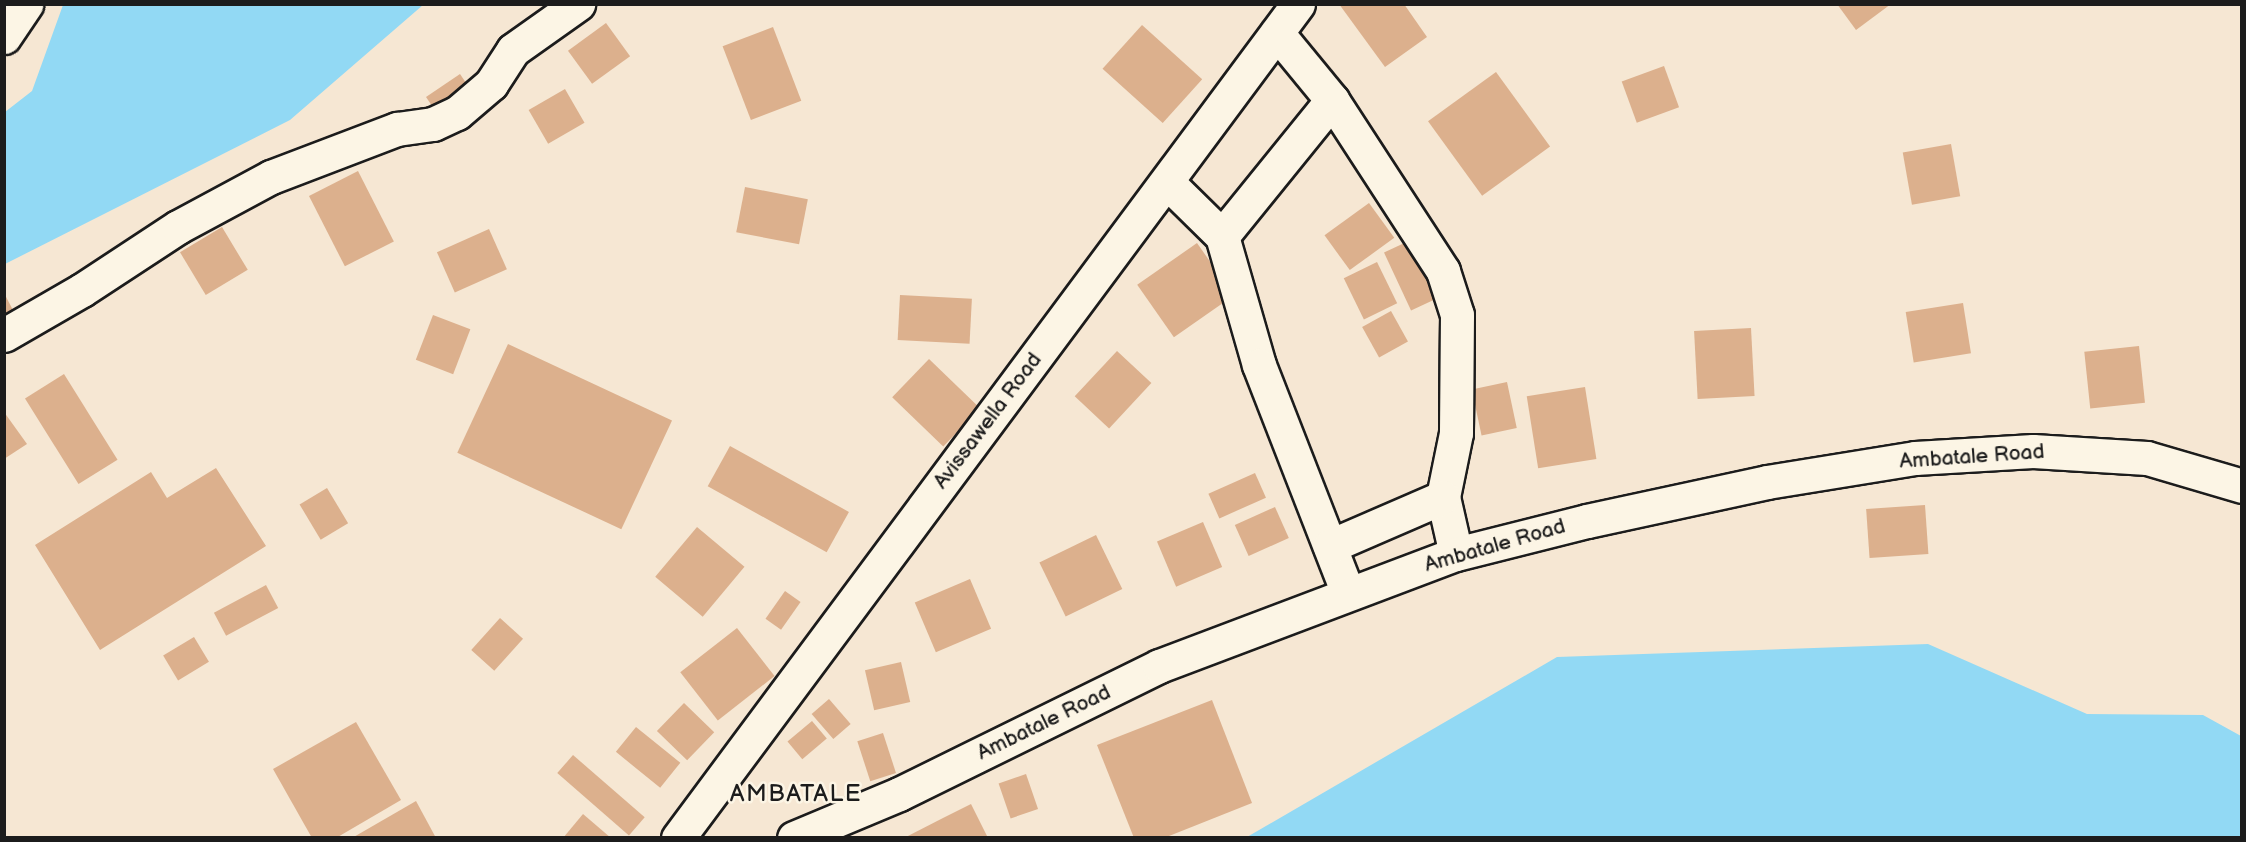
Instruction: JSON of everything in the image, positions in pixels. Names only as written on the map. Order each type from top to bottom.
[{"type":"main road","points":[[4,37],[26,4]]},
{"type":"main road","points":[[4,334],[82,290],[178,227],[271,177],[397,129],[433,124],[457,113],[486,90],[513,50],[578,4]]},
{"type":"main road","name":"Avissawella Road","points":[[678,837],[1298,4]]},
{"type":"main road","points":[[1277,33],[1332,100],[1443,271],[1457,315],[1456,433],[1443,497],[1456,554]]},
{"type":"main road","points":[[1222,236],[1332,100]]},
{"type":"main road","points":[[1167,182],[1222,236],[1259,365],[1348,593]]},
{"type":"main road","name":"Ambatale Road","points":[[794,837],[899,794],[1159,666],[1456,554],[1767,482],[1915,458],[2032,451],[2097,452],[2146,458],[2241,486]]},
{"type":"main road","points":[[1330,546],[1443,497]]},
{"type":"water","points":[[63,4],[423,5],[290,120],[5,264],[5,112],[32,91]]},
{"type":"water","points":[[1928,644],[2087,714],[2203,715],[2241,736],[2241,837],[1247,837],[1557,657]]},
{"type":"building","points":[[1339,4],[1404,4],[1427,37],[1385,67]]},
{"type":"building","points":[[1837,4],[1891,4],[1856,30]]},
{"type":"building","points":[[606,23],[630,56],[592,84],[568,51]]},
{"type":"building","points":[[1142,25],[1202,79],[1163,123],[1103,69]]},
{"type":"building","points":[[773,27],[801,101],[751,120],[723,46]]},
{"type":"building","points":[[1664,66],[1679,107],[1637,123],[1622,81]]},
{"type":"building","points":[[1496,72],[1550,146],[1482,196],[1428,121]]},
{"type":"building","points":[[460,74],[474,95],[440,118],[426,97]]},
{"type":"building","points":[[565,89],[584,123],[548,144],[529,110]]},
{"type":"building","points":[[1951,144],[1960,196],[1912,205],[1903,153]]},
{"type":"building","points":[[358,171],[394,241],[345,266],[309,196]]},
{"type":"building","points":[[745,187],[808,199],[799,244],[736,232]]},
{"type":"building","points":[[1369,203],[1394,238],[1350,270],[1325,235]]},
{"type":"building","points":[[222,227],[248,270],[206,295],[180,252]]},
{"type":"building","points":[[489,229],[507,269],[455,292],[437,252]]},
{"type":"building","points":[[1413,239],[1440,297],[1411,311],[1384,253]]},
{"type":"building","points":[[1197,243],[1234,295],[1174,337],[1137,285]]},
{"type":"building","points":[[1377,262],[1397,303],[1364,320],[1344,278]]},
{"type":"building","points":[[4,293],[15,314],[4,320]]},
{"type":"building","points":[[900,295],[972,299],[970,344],[898,340]]},
{"type":"building","points":[[1963,303],[1971,353],[1914,362],[1906,312]]},
{"type":"building","points":[[1391,311],[1408,342],[1379,358],[1362,327]]},
{"type":"building","points":[[433,315],[470,329],[453,374],[416,360]]},
{"type":"building","points":[[1751,328],[1755,396],[1698,399],[1694,331]]},
{"type":"building","points":[[508,344],[672,420],[621,529],[457,453]]},
{"type":"building","points":[[2139,346],[2145,403],[2090,408],[2084,352]]},
{"type":"building","points":[[1117,351],[1151,383],[1109,428],[1075,396]]},
{"type":"building","points":[[929,359],[980,408],[943,446],[892,397]]},
{"type":"building","points":[[64,374],[118,460],[79,484],[25,398]]},
{"type":"building","points":[[1507,382],[1517,428],[1482,435],[1472,389]]},
{"type":"building","points":[[1585,387],[1596,459],[1538,468],[1527,396]]},
{"type":"building","points":[[4,412],[27,444],[4,459]]},
{"type":"building","points":[[730,446],[849,512],[827,552],[708,486]]},
{"type":"building","points":[[216,468],[266,546],[100,650],[35,545],[151,472],[167,498]]},
{"type":"building","points":[[1255,473],[1266,498],[1219,518],[1208,494]]},
{"type":"building","points":[[327,488],[348,523],[321,540],[300,504]]},
{"type":"building","points":[[1925,505],[1928,554],[1870,558],[1866,509]]},
{"type":"building","points":[[1275,507],[1289,538],[1249,556],[1235,525]]},
{"type":"building","points":[[1203,522],[1222,567],[1176,587],[1157,542]]},
{"type":"building","points":[[697,527],[744,567],[703,617],[655,577]]},
{"type":"building","points":[[1096,535],[1122,589],[1066,617],[1039,563]]},
{"type":"building","points":[[970,579],[991,629],[936,652],[915,602]]},
{"type":"building","points":[[266,585],[278,608],[226,636],[214,613]]},
{"type":"building","points":[[785,591],[801,602],[781,630],[765,619]]},
{"type":"building","points":[[500,618],[523,639],[494,671],[471,650]]},
{"type":"building","points":[[737,628],[775,676],[718,720],[680,672]]},
{"type":"building","points":[[194,637],[209,662],[178,680],[163,656]]},
{"type":"building","points":[[901,662],[910,702],[874,710],[865,670]]},
{"type":"building","points":[[829,699],[851,724],[833,739],[812,714]]},
{"type":"building","points":[[1212,700],[1252,803],[1164,838],[1134,838],[1097,745]]},
{"type":"building","points":[[684,703],[714,732],[687,760],[657,731]]},
{"type":"building","points":[[812,721],[827,739],[802,759],[787,742]]},
{"type":"building","points":[[356,722],[401,800],[336,838],[312,838],[273,769]]},
{"type":"building","points":[[636,727],[680,763],[660,788],[616,752]]},
{"type":"building","points":[[883,733],[896,773],[870,781],[857,741]]},
{"type":"building","points":[[573,755],[645,817],[629,835],[557,773]]},
{"type":"building","points":[[1026,774],[1038,809],[1011,818],[999,783]]},
{"type":"building","points":[[416,801],[436,838],[352,838]]},
{"type":"building","points":[[971,804],[988,838],[904,838],[943,818]]},
{"type":"building","points":[[583,814],[611,838],[563,838]]},
{"type":"district","name":"AMBATALE","points":[[796,794]]}]
